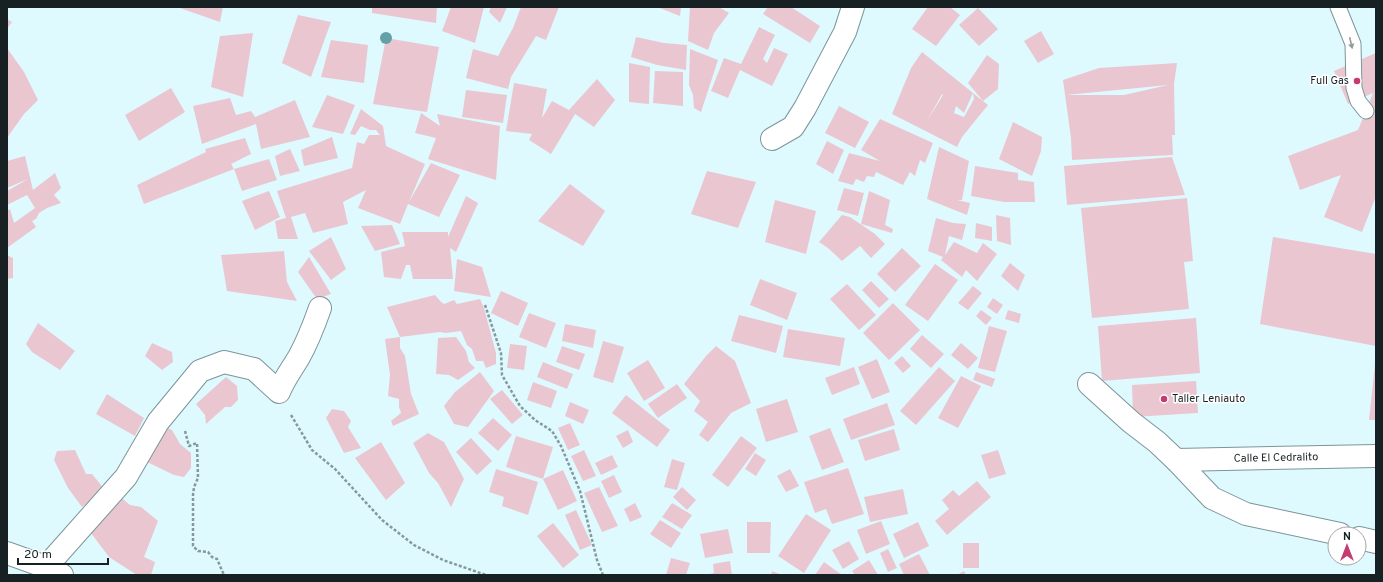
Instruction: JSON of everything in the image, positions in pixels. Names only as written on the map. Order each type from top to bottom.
[{"type":"street","points":[[772,140],[793,127],[805,108],[845,32],[853,7]]},
{"type":"street","points":[[7,552],[54,571],[126,477],[158,422],[200,371],[224,362],[254,369],[279,392],[283,381],[299,356],[312,330],[320,308]]},
{"type":"street","points":[[1089,384],[1131,422],[1157,442],[1212,498],[1246,514],[1327,531]]},
{"type":"street","name":"Calle El Cedralito","points":[[1176,460],[1376,456]]},
{"type":"lane","points":[[1338,7],[1353,44],[1354,88],[1358,101],[1366,111]]},
{"type":"path","points":[[485,305],[500,353],[502,375],[520,406],[535,420],[552,431],[561,446],[580,491],[603,575]]},
{"type":"path","points":[[279,392],[312,450],[335,469],[382,520],[414,545],[443,560],[486,575]]},
{"type":"path","points":[[175,402],[189,446],[197,443],[198,478],[194,487],[193,495],[193,546],[198,551],[208,552],[212,557],[217,559],[224,575]]},
{"type":"building","points":[[177,7],[223,7],[220,22]]},
{"type":"building","points":[[372,7],[437,7],[436,23],[372,13]]},
{"type":"building","points":[[451,7],[484,7],[475,43],[442,31]]},
{"type":"building","points":[[491,7],[507,7],[500,23],[489,12]]},
{"type":"building","points":[[521,7],[559,7],[546,40],[536,36],[511,77],[508,89],[466,78],[473,49],[498,56],[513,28]]},
{"type":"building","points":[[657,7],[681,7],[680,16]]},
{"type":"building","points":[[690,7],[719,7],[729,13],[714,33],[708,50],[688,41]]},
{"type":"building","points":[[768,7],[791,7],[820,26],[810,43],[763,14]]},
{"type":"building","points":[[928,7],[950,7],[960,15],[936,46],[912,29]]},
{"type":"building","points":[[978,8],[998,29],[979,46],[959,25]]},
{"type":"building","points":[[298,15],[331,22],[311,77],[282,63]]},
{"type":"building","points":[[7,19],[12,22],[7,29]]},
{"type":"building","points":[[759,27],[775,35],[763,59],[767,63],[774,48],[788,54],[772,86],[740,70],[728,98],[711,91],[724,58],[741,64]]},
{"type":"building","points":[[1041,31],[1054,54],[1038,63],[1024,41]]},
{"type":"building","points":[[253,33],[243,97],[211,87],[220,36]]},
{"type":"building","points":[[636,37],[664,43],[687,45],[686,70],[657,65],[631,57]]},
{"type":"building","points":[[386,38],[439,47],[427,112],[373,104]]},
{"type":"building","points":[[331,40],[368,45],[364,83],[321,77]]},
{"type":"building","points":[[7,48],[24,72],[38,100],[24,114],[7,138]]},
{"type":"building","points":[[690,49],[718,60],[701,112],[694,108],[693,95],[689,85]]},
{"type":"building","points":[[922,52],[988,105],[962,137],[957,147],[892,114],[911,68]],"holes":[[[973,93],[974,99],[964,117],[954,113],[956,106],[964,113]],[[942,94],[943,95],[927,121]]]},
{"type":"building","points":[[1376,53],[1376,196],[1362,232],[1324,217],[1341,175],[1300,190],[1288,156],[1358,130],[1373,93],[1348,104],[1334,71]]},
{"type":"building","points":[[987,55],[999,64],[998,89],[983,101],[968,83]]},
{"type":"building","points":[[629,63],[650,67],[649,104],[629,102]]},
{"type":"building","points":[[1177,63],[1174,84],[1175,135],[1172,135],[1173,155],[1072,160],[1071,138],[1063,80],[1099,68]],"holes":[[[1168,85],[1124,95],[1066,95]]]},
{"type":"building","points":[[655,71],[683,72],[683,106],[653,103]]},
{"type":"building","points":[[597,79],[615,100],[594,127],[575,114],[551,154],[529,140],[532,134],[506,131],[514,83],[547,89],[542,118],[552,101],[569,110]]},
{"type":"building","points":[[171,88],[185,112],[139,141],[125,115]]},
{"type":"building","points":[[466,90],[507,95],[503,123],[462,117]]},
{"type":"building","points":[[327,95],[355,105],[343,134],[312,127]]},
{"type":"building","points":[[230,98],[236,115],[251,111],[255,117],[295,100],[310,137],[261,149],[256,124],[202,144],[193,106]]},
{"type":"building","points":[[839,106],[869,122],[855,148],[825,133]]},
{"type":"building","points":[[361,109],[383,126],[386,146],[425,164],[409,202],[431,163],[460,175],[439,217],[408,204],[400,224],[358,208],[366,190],[343,202],[348,224],[313,233],[305,213],[291,217],[298,239],[278,239],[275,221],[286,218],[277,191],[352,168],[357,142],[364,144],[369,135],[380,135],[376,130],[370,130],[361,126],[355,135],[350,134]]},
{"type":"building","points":[[421,113],[440,126],[437,114],[500,126],[496,180],[428,159],[436,138],[415,133]]},
{"type":"building","points":[[880,119],[933,143],[925,163],[920,160],[915,176],[910,172],[903,185],[876,172],[874,177],[867,176],[864,182],[856,179],[853,185],[838,181],[849,153],[880,161],[861,150]]},
{"type":"building","points":[[1013,122],[1042,137],[1041,151],[1032,176],[999,159]]},
{"type":"building","points":[[332,137],[338,158],[304,166],[301,150]]},
{"type":"building","points":[[245,138],[251,154],[231,164],[234,169],[144,204],[137,185],[206,152],[205,149]]},
{"type":"building","points":[[827,141],[844,150],[833,174],[816,164]]},
{"type":"building","points":[[939,147],[969,161],[962,200],[957,200],[970,203],[967,215],[927,199]]},
{"type":"building","points":[[290,149],[300,171],[280,176],[275,156]]},
{"type":"building","points":[[25,156],[33,190],[55,173],[61,188],[54,195],[61,203],[47,208],[39,213],[36,219],[32,221],[36,227],[7,248],[7,211],[10,209],[14,223],[35,208],[27,195],[7,205],[7,191],[28,179],[7,188],[7,161]]},
{"type":"building","points":[[1172,157],[1185,195],[1067,205],[1064,166]]},
{"type":"building","points":[[269,159],[277,180],[242,191],[234,169]]},
{"type":"building","points":[[975,166],[1018,173],[1018,180],[1034,182],[1035,202],[1004,202],[971,196]]},
{"type":"building","points":[[707,171],[756,182],[738,228],[691,214]]},
{"type":"building","points":[[570,184],[605,211],[583,246],[538,221]]},
{"type":"building","points":[[844,188],[864,193],[858,216],[837,210]]},
{"type":"building","points":[[269,191],[280,217],[255,230],[242,201]]},
{"type":"building","points":[[869,191],[890,200],[885,225],[893,229],[892,233],[861,224]]},
{"type":"building","points":[[466,196],[478,203],[456,252],[450,248],[453,279],[413,279],[410,265],[406,265],[401,279],[384,277],[381,252],[405,246],[402,232],[448,232],[448,237]]},
{"type":"building","points":[[1187,198],[1193,261],[1184,262],[1189,309],[1092,318],[1081,208]]},
{"type":"building","points":[[775,200],[816,211],[806,254],[765,242]]},
{"type":"building","points":[[842,215],[850,217],[875,234],[885,244],[871,258],[860,246],[842,261],[819,242]]},
{"type":"building","points":[[996,215],[1010,218],[1011,245],[997,241]]},
{"type":"building","points":[[936,218],[953,223],[966,224],[962,240],[949,236],[945,255],[954,242],[977,253],[983,243],[997,254],[977,281],[966,270],[962,277],[941,260],[943,257],[928,251]]},
{"type":"building","points":[[976,223],[992,227],[992,241],[975,238]]},
{"type":"building","points":[[392,225],[400,244],[375,251],[361,226]]},
{"type":"building","points":[[331,237],[346,269],[331,280],[309,251]]},
{"type":"building","points":[[1273,237],[1376,254],[1376,346],[1260,324]]},
{"type":"building","points":[[902,248],[921,266],[895,292],[877,274]]},
{"type":"building","points":[[284,251],[287,282],[297,301],[227,291],[221,255]]},
{"type":"building","points":[[7,255],[13,258],[13,278],[7,279]]},
{"type":"building","points":[[309,257],[331,294],[317,299],[298,272]]},
{"type":"building","points":[[457,259],[482,267],[491,297],[454,291]]},
{"type":"building","points":[[1010,263],[1025,275],[1018,291],[1001,276]]},
{"type":"building","points":[[935,264],[958,280],[928,321],[905,305]]},
{"type":"building","points":[[760,279],[797,293],[787,320],[750,305]]},
{"type":"building","points":[[871,281],[889,299],[879,308],[862,290]]},
{"type":"building","points":[[847,284],[876,315],[859,330],[830,299]]},
{"type":"building","points":[[973,286],[982,293],[968,310],[958,303]]},
{"type":"building","points":[[501,291],[528,303],[518,326],[491,313]]},
{"type":"building","points":[[435,295],[444,304],[454,300],[457,304],[480,299],[484,308],[496,353],[496,364],[486,368],[483,361],[476,361],[472,349],[467,345],[461,331],[400,337],[387,307]]},
{"type":"building","points":[[993,298],[1003,305],[997,314],[987,307]]},
{"type":"building","points":[[893,303],[920,330],[889,360],[863,333]]},
{"type":"building","points":[[981,310],[992,318],[986,325],[976,316]]},
{"type":"building","points":[[1008,310],[1021,314],[1019,323],[1005,319]]},
{"type":"building","points":[[529,313],[556,323],[546,348],[519,337]]},
{"type":"building","points":[[739,315],[783,326],[776,353],[731,341]]},
{"type":"building","points":[[1196,318],[1200,373],[1102,381],[1098,326]]},
{"type":"building","points":[[38,323],[75,351],[60,370],[32,352],[26,344]]},
{"type":"building","points":[[565,324],[596,330],[593,348],[562,341]]},
{"type":"building","points":[[989,326],[1007,331],[995,372],[978,368]]},
{"type":"building","points":[[788,329],[845,338],[840,366],[783,357]]},
{"type":"building","points":[[922,335],[944,354],[931,368],[910,349]]},
{"type":"building","points":[[400,337],[400,348],[405,356],[411,394],[419,414],[393,426],[391,421],[401,413],[399,399],[388,396],[390,375],[385,339]]},
{"type":"building","points":[[456,337],[466,351],[469,362],[475,368],[458,380],[449,375],[436,374],[438,338]]},
{"type":"building","points":[[603,341],[624,347],[613,383],[593,377]]},
{"type":"building","points":[[152,343],[172,352],[173,362],[162,370],[145,356]]},
{"type":"building","points":[[961,343],[978,358],[968,369],[951,355]]},
{"type":"building","points":[[510,344],[527,346],[524,370],[507,368]]},
{"type":"building","points":[[562,346],[585,354],[579,370],[556,362]]},
{"type":"building","points":[[716,346],[735,361],[751,403],[731,413],[708,442],[699,435],[708,422],[694,411],[700,401],[684,384],[706,356]]},
{"type":"building","points":[[902,356],[911,366],[903,373],[894,363]]},
{"type":"building","points":[[877,359],[890,392],[872,399],[858,367]]},
{"type":"building","points":[[648,360],[665,388],[644,401],[627,373]]},
{"type":"building","points":[[543,362],[573,374],[567,389],[537,377]]},
{"type":"building","points":[[1375,364],[1376,420],[1369,420]]},
{"type":"building","points":[[854,367],[860,384],[832,395],[825,378]]},
{"type":"building","points":[[939,367],[955,381],[916,425],[900,411]]},
{"type":"building","points":[[480,372],[494,391],[468,427],[454,424],[444,406],[455,392]]},
{"type":"building","points":[[976,372],[995,379],[992,387],[973,380]]},
{"type":"building","points":[[961,376],[981,386],[958,428],[938,418]]},
{"type":"building","points":[[226,377],[237,386],[238,400],[231,407],[225,407],[206,424],[205,415],[196,404]]},
{"type":"building","name":"Taller Leniauto","points":[[1196,381],[1198,413],[1133,417],[1132,385]]},
{"type":"building","points":[[533,382],[557,391],[551,408],[527,400]]},
{"type":"building","points":[[677,384],[687,398],[658,418],[648,404]]},
{"type":"building","points":[[502,390],[523,415],[512,424],[490,399]]},
{"type":"building","points":[[107,394],[144,418],[135,436],[96,414]]},
{"type":"building","points":[[626,395],[670,430],[657,447],[612,413]]},
{"type":"building","points":[[787,399],[798,432],[766,442],[756,409]]},
{"type":"building","points":[[570,402],[589,410],[583,424],[565,416]]},
{"type":"building","points":[[887,403],[895,425],[851,440],[843,419]]},
{"type":"building","points":[[332,409],[344,411],[351,421],[348,427],[361,448],[344,453],[326,418]]},
{"type":"building","points":[[493,418],[512,435],[498,451],[478,433]]},
{"type":"building","points":[[570,423],[580,445],[568,450],[558,428]]},
{"type":"building","points":[[166,427],[172,430],[180,444],[191,453],[191,468],[184,477],[174,475],[143,460]]},
{"type":"building","points":[[830,428],[844,462],[822,470],[809,436]]},
{"type":"building","points":[[894,429],[900,450],[865,461],[858,440]]},
{"type":"building","points":[[628,430],[633,442],[623,448],[616,436]]},
{"type":"building","points":[[428,433],[444,442],[464,479],[451,507],[438,483],[429,473],[413,443]]},
{"type":"building","points":[[516,436],[553,447],[543,479],[506,467]]},
{"type":"building","points":[[741,436],[757,448],[728,487],[712,475]]},
{"type":"building","points":[[471,438],[492,461],[477,475],[456,452]]},
{"type":"building","points":[[381,442],[405,483],[386,500],[355,458]]},
{"type":"building","points":[[75,450],[86,474],[92,474],[105,490],[82,507],[68,488],[54,460],[57,451]]},
{"type":"building","points":[[584,450],[596,476],[583,481],[571,456]]},
{"type":"building","points":[[998,450],[1006,474],[989,479],[981,455]]},
{"type":"building","points":[[755,453],[766,460],[756,476],[745,469]]},
{"type":"building","points":[[612,455],[618,467],[601,475],[595,463]]},
{"type":"building","points":[[672,459],[685,463],[677,490],[664,487]]},
{"type":"building","points":[[848,468],[864,514],[832,524],[826,509],[815,513],[804,482]]},
{"type":"building","points":[[496,469],[538,482],[528,515],[502,506],[504,497],[489,492]]},
{"type":"building","points":[[790,469],[799,486],[786,492],[777,476]]},
{"type":"building","points":[[563,470],[577,501],[558,510],[543,479]]},
{"type":"building","points":[[614,475],[622,492],[609,498],[601,481]]},
{"type":"building","points":[[977,481],[991,497],[947,535],[935,521],[949,509],[942,500],[953,490],[959,496]]},
{"type":"building","points":[[599,487],[618,526],[602,532],[584,493]]},
{"type":"building","points":[[682,487],[696,500],[687,510],[673,497]]},
{"type":"building","points":[[903,489],[908,514],[870,522],[864,497]]},
{"type":"building","points":[[117,494],[130,505],[141,507],[158,521],[144,557],[155,562],[151,575],[137,575],[109,557],[88,529]]},
{"type":"building","points":[[635,503],[642,517],[630,522],[624,509]]},
{"type":"building","points":[[672,503],[692,515],[682,529],[662,517]]},
{"type":"building","points":[[576,510],[592,545],[580,550],[565,515]]},
{"type":"building","points":[[806,514],[831,530],[804,573],[778,556]]},
{"type":"building","points":[[660,520],[681,533],[671,548],[650,534]]},
{"type":"building","points":[[881,521],[890,544],[866,554],[857,530]]},
{"type":"building","points":[[747,522],[771,522],[770,553],[747,553]]},
{"type":"building","points":[[918,522],[929,546],[904,558],[893,534]]},
{"type":"building","points":[[553,523],[579,555],[563,568],[537,536]]},
{"type":"building","points":[[728,529],[733,553],[705,558],[700,534]]},
{"type":"building","points":[[849,541],[859,559],[843,569],[832,550]]},
{"type":"building","points":[[963,543],[979,543],[979,568],[963,568]]},
{"type":"building","points":[[888,549],[897,568],[888,572],[880,553]]},
{"type":"building","points":[[919,554],[930,575],[904,575],[899,564]]},
{"type":"building","points":[[671,558],[690,563],[686,575],[666,575]]},
{"type":"building","points":[[869,560],[878,575],[855,575],[852,571]]},
{"type":"building","points":[[730,561],[732,575],[705,575],[714,573],[713,564]]},
{"type":"building","points":[[824,562],[842,575],[815,575]]},
{"type":"building","points":[[772,571],[782,575],[771,575]]},
{"type":"building","points":[[964,571],[966,575],[957,575]]},
{"type":"place","name":"Full Gas","points":[[1357,81]]},
{"type":"place","name":"Taller Leniauto","points":[[1164,399]]}]
